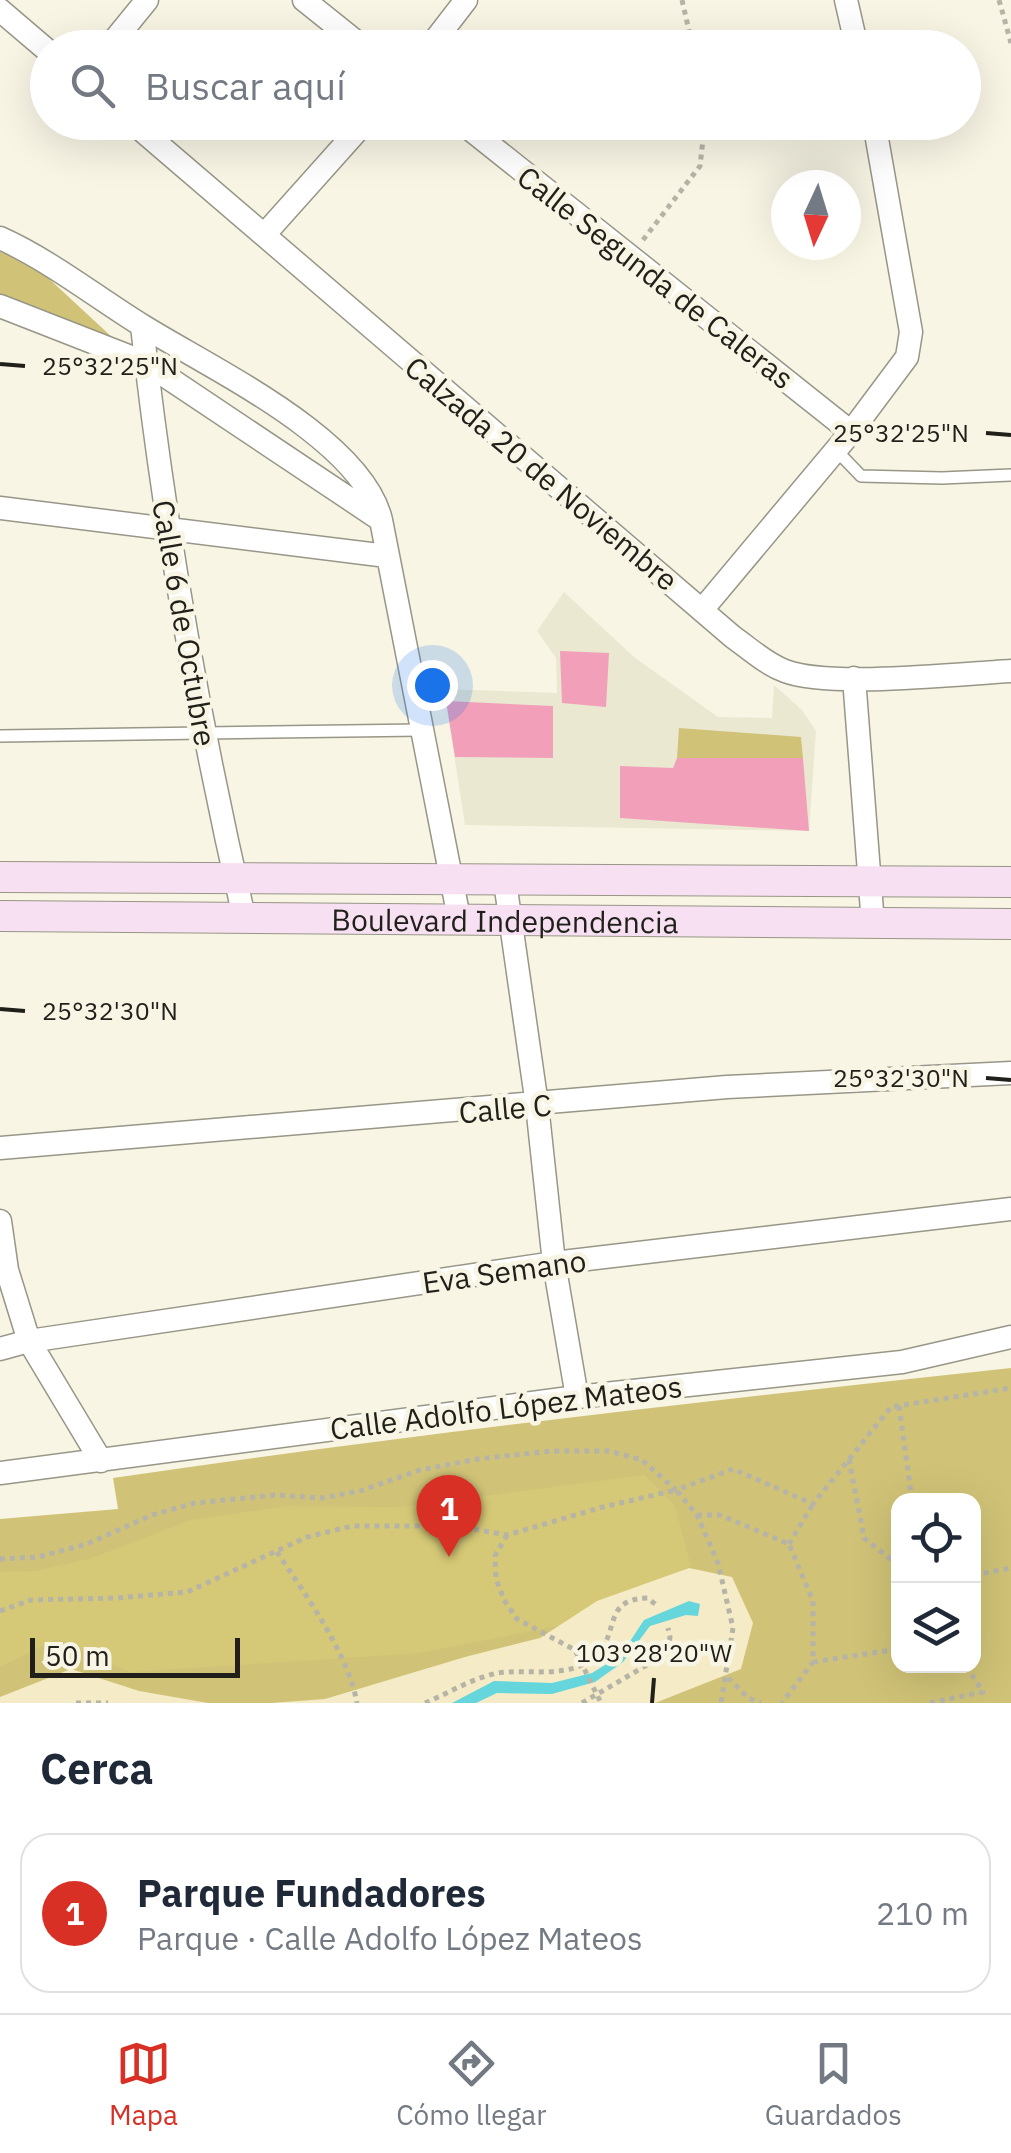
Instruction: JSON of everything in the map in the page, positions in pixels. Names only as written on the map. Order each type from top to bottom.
[{"type":"street","points":[[122,30],[146,0]]},
{"type":"street","points":[[304,0],[342,30]]},
{"type":"street","points":[[443,30],[466,0]]},
{"type":"street","points":[[846,0],[853,30]]},
{"type":"street","points":[[0,10],[30,36]]},
{"type":"street","name":"Calzada 20 de Noviembre","points":[[153,140],[734,637],[784,671],[802,676],[854,678],[1011,672]]},
{"type":"street","points":[[264,235],[349,140]]},
{"type":"street","name":"Calle Segunda de Caleras","points":[[483,140],[852,432]]},
{"type":"street","points":[[702,610],[852,432],[907,358],[912,332],[877,140]]},
{"type":"street","points":[[0,238],[36,256],[315,434],[339,454],[370,490],[381,520],[460,918]]},
{"type":"street","points":[[0,306],[146,363],[381,520]]},
{"type":"street","name":"Calle 6 de Octubre","points":[[142,326],[168,531],[203,733],[244,917]]},
{"type":"street","points":[[0,508],[388,556]]},
{"type":"street","points":[[854,678],[872,924]]},
{"type":"street","name":"Boulevard Independencia","points":[[0,877],[1011,882]]},
{"type":"street","points":[[505,882],[537,1106],[554,1264],[577,1397]]},
{"type":"street","name":"Boulevard Independencia","points":[[0,916],[1011,924]]},
{"type":"street","name":"Calle C","points":[[0,1148],[537,1106],[727,1087],[1011,1074]]},
{"type":"street","name":"Eva Semano","points":[[0,1350],[29,1340],[554,1264],[1011,1208]]},
{"type":"street","points":[[0,1221],[4,1270],[29,1340],[101,1461]]},
{"type":"street","name":"Calle Adolfo López Mateos","points":[[0,1473],[577,1397],[902,1362],[1011,1338]]},
{"type":"lane","points":[[835,450],[862,476],[1011,476]]},
{"type":"lane","points":[[0,736],[420,730]]},
{"type":"path","points":[[682,0],[689,30]]},
{"type":"path","points":[[999,0],[1011,43]]},
{"type":"path","points":[[632,255],[700,166],[703,140]]},
{"type":"path","points":[[789,1544],[813,1504],[891,1407],[1011,1388]]},
{"type":"path","points":[[899,1406],[911,1493]]},
{"type":"path","points":[[0,1559],[38,1557],[87,1544],[152,1515],[195,1504],[274,1495],[322,1498],[360,1491],[420,1470],[551,1451],[609,1451],[642,1460],[697,1515],[718,1563],[733,1628],[721,1703]]},
{"type":"path","points":[[849,1459],[864,1538],[891,1559]]},
{"type":"path","points":[[0,1611],[30,1600],[186,1592],[308,1537],[352,1526],[456,1526],[507,1535],[676,1490],[733,1469],[813,1504]]},
{"type":"path","points":[[697,1515],[720,1515],[789,1544],[813,1600],[812,1662],[782,1703]]},
{"type":"path","points":[[507,1535],[495,1556],[496,1579],[504,1600],[517,1619],[576,1650],[601,1703]]},
{"type":"path","points":[[277,1550],[347,1672],[356,1703]]},
{"type":"path","points":[[981,1574],[1011,1568]]},
{"type":"path","points":[[425,1703],[472,1680],[498,1673],[584,1667],[606,1646],[617,1607],[629,1598],[648,1598],[656,1605]]},
{"type":"path","points":[[582,1703],[668,1648],[668,1628]]},
{"type":"path","points":[[812,1662],[891,1650]]},
{"type":"path","points":[[930,1703],[983,1692],[971,1673]]},
{"type":"path","points":[[727,1677],[748,1698],[761,1703]]},
{"type":"path","points":[[76,1703],[108,1703]]},
{"type":"shaded area","points":[[0,252],[32,263],[113,338],[0,297]]},
{"type":"shaded area","points":[[564,592],[634,657],[718,717],[772,718],[774,685],[802,710],[816,731],[809,831],[465,825],[444,689],[557,693],[556,658],[537,631]]},
{"type":"shaded area","points":[[679,728],[801,737],[803,758],[677,758]]},
{"type":"shaded area","points":[[1011,1368],[1011,1703],[0,1703],[0,1519],[118,1509],[113,1478],[674,1405]]},
{"type":"shaded area","points":[[645,1475],[675,1506],[691,1566],[562,1625],[420,1653],[130,1672],[57,1639],[0,1667],[0,1572],[35,1571],[92,1558],[191,1520],[286,1506],[398,1507]]},
{"type":"sand","points":[[689,1568],[732,1577],[753,1623],[741,1669],[655,1703],[271,1703],[325,1699],[540,1638],[597,1601]]},
{"type":"sand","points":[[71,1669],[139,1691],[208,1703],[0,1703],[0,1697]]},
{"type":"water","points":[[689,1601],[700,1604],[698,1616],[686,1615],[650,1626],[623,1662],[595,1682],[552,1694],[497,1693],[476,1703],[452,1703],[494,1681],[552,1683],[592,1673],[621,1655],[644,1620]]},
{"type":"building","points":[[560,651],[609,653],[606,707],[562,703]]},
{"type":"building","points":[[446,701],[553,706],[553,758],[455,757]]},
{"type":"building","points":[[677,758],[803,758],[809,831],[620,818],[620,766],[673,768]]},
{"type":"building","points":[[445,1480],[472,1483],[470,1509],[443,1506]]},
{"type":"place","name":"Parque Fundadores","points":[[449,1557]]}]
